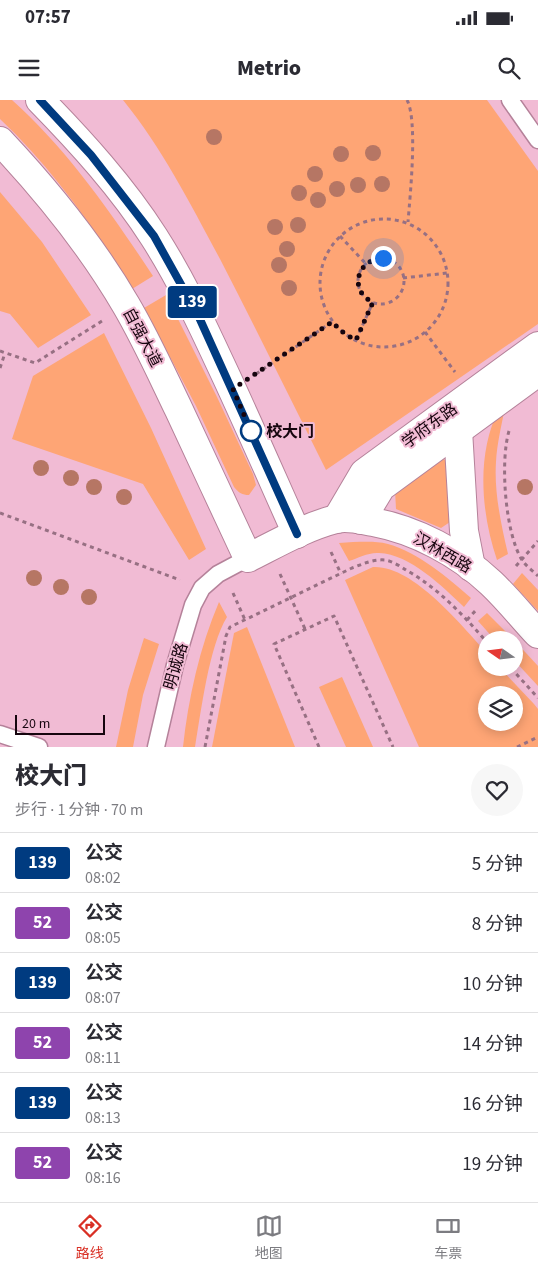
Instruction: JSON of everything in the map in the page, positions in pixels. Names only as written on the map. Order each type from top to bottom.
[{"type":"street","points":[[40,100],[91,155],[154,236],[190,300],[233,389],[297,534]]},
{"type":"street","name":"自强大道","points":[[0,140],[69,221],[97,259],[127,306],[258,553]]},
{"type":"street","name":"学府东路","points":[[349,519],[364,473],[538,346]]},
{"type":"street","name":"学府东路","points":[[349,519],[381,487],[538,372]]},
{"type":"street","points":[[458,430],[464,531],[471,567]]},
{"type":"street","points":[[258,553],[297,534],[349,519]]},
{"type":"street","name":"汉林西路","points":[[349,519],[396,528],[427,540],[471,567],[490,582],[538,634]]},
{"type":"lane","points":[[510,100],[538,140]]},
{"type":"lane","points":[[202,588],[218,574],[258,553]]},
{"type":"lane","name":"明诚路","points":[[156,747],[175,665],[193,606],[202,588]]},
{"type":"lane","points":[[0,734],[40,747]]},
{"type":"path","points":[[407,100],[411,107],[413,130],[408,222]]},
{"type":"path","points":[[388,218],[408,222],[427,234],[441,252],[448,272],[447,295],[440,315],[425,332],[407,343],[386,348],[365,345],[346,335],[332,322],[322,302],[319,281],[323,261],[333,243],[348,228],[367,220],[388,218]]},
{"type":"path","points":[[340,236],[366,264]]},
{"type":"path","points":[[376,258],[390,260],[401,270],[403,278],[401,292],[390,302],[382,304],[373,302],[362,294],[359,288],[360,273],[366,264],[376,258]]},
{"type":"path","points":[[403,278],[448,272]]},
{"type":"path","points":[[356,340],[373,302]]},
{"type":"path","points":[[0,351],[35,363],[105,320]]},
{"type":"path","points":[[233,389],[332,322]]},
{"type":"path","points":[[425,332],[472,394]]},
{"type":"path","points":[[0,368],[5,353]]},
{"type":"path","points":[[505,396],[515,411],[506,440],[504,466],[506,499],[512,536],[522,560],[538,576]]},
{"type":"path","points":[[0,513],[202,588]]},
{"type":"path","points":[[512,570],[538,541]]},
{"type":"path","points":[[327,545],[341,574]]},
{"type":"path","points":[[258,553],[290,598],[305,629]]},
{"type":"path","points":[[204,747],[226,636],[230,627],[372,560],[386,560],[426,582],[441,594],[478,632]]},
{"type":"path","points":[[231,590],[244,620]]},
{"type":"path","points":[[467,620],[480,606]]},
{"type":"path","points":[[319,747],[274,644],[334,616],[393,747]]},
{"type":"path","points":[[518,676],[538,698]]},
{"type":"path","points":[[517,747],[538,737]]},
{"type":"shaded area","points":[[0,100],[12,100],[52,140],[105,206],[153,276],[132,289],[72,200],[38,158],[0,119]]},
{"type":"shaded area","points":[[123,100],[487,100],[538,171],[538,324],[326,470],[220,259],[187,198],[151,138]]},
{"type":"shaded area","points":[[0,192],[42,242],[91,315],[38,348],[10,314],[0,311]]},
{"type":"shaded area","points":[[166,295],[253,474],[256,485],[249,495],[244,495],[234,487],[196,406],[144,308]]},
{"type":"shaded area","points":[[104,333],[151,428],[206,549],[189,560],[143,484],[12,439],[33,376]]},
{"type":"shaded area","points":[[499,409],[504,412],[499,436],[496,485],[508,554],[497,560],[487,523],[483,484],[487,445]]},
{"type":"shaded area","points":[[437,457],[451,462],[453,520],[441,528],[396,509],[395,490]]},
{"type":"shaded area","points":[[339,543],[384,543],[411,553],[442,574],[471,598],[464,607],[414,565],[391,555],[371,553],[349,561]]},
{"type":"shaded area","points":[[373,567],[388,569],[404,576],[420,586],[450,613],[478,643],[478,676],[508,676],[517,686],[478,686],[478,731],[523,731],[523,692],[538,709],[538,747],[419,747],[345,580]]},
{"type":"shaded area","points":[[522,573],[538,590],[538,611],[513,584]]},
{"type":"shaded area","points":[[219,602],[227,617],[215,645],[203,698],[195,747],[183,747],[196,673],[206,636]]},
{"type":"shaded area","points":[[487,613],[505,631],[487,631],[478,621]]},
{"type":"shaded area","points":[[247,627],[295,747],[212,747],[234,633]]},
{"type":"shaded area","points":[[144,638],[159,644],[143,695],[133,747],[116,747],[128,690]]},
{"type":"shaded area","points":[[523,650],[538,666],[538,686],[523,670]]},
{"type":"shaded area","points":[[342,677],[373,747],[346,747],[319,687]]},
{"type":"bus line","name":"139","points":[[40,100],[91,155],[154,236],[198,315],[297,534]]},
{"type":"place","name":"校大门","points":[[251,431]]},
{"type":"route","points":[[251,431],[233,389],[332,322],[346,335],[356,340],[373,302],[362,294],[359,288],[358,280],[360,273],[363,266],[369,261],[383,258]]}]
